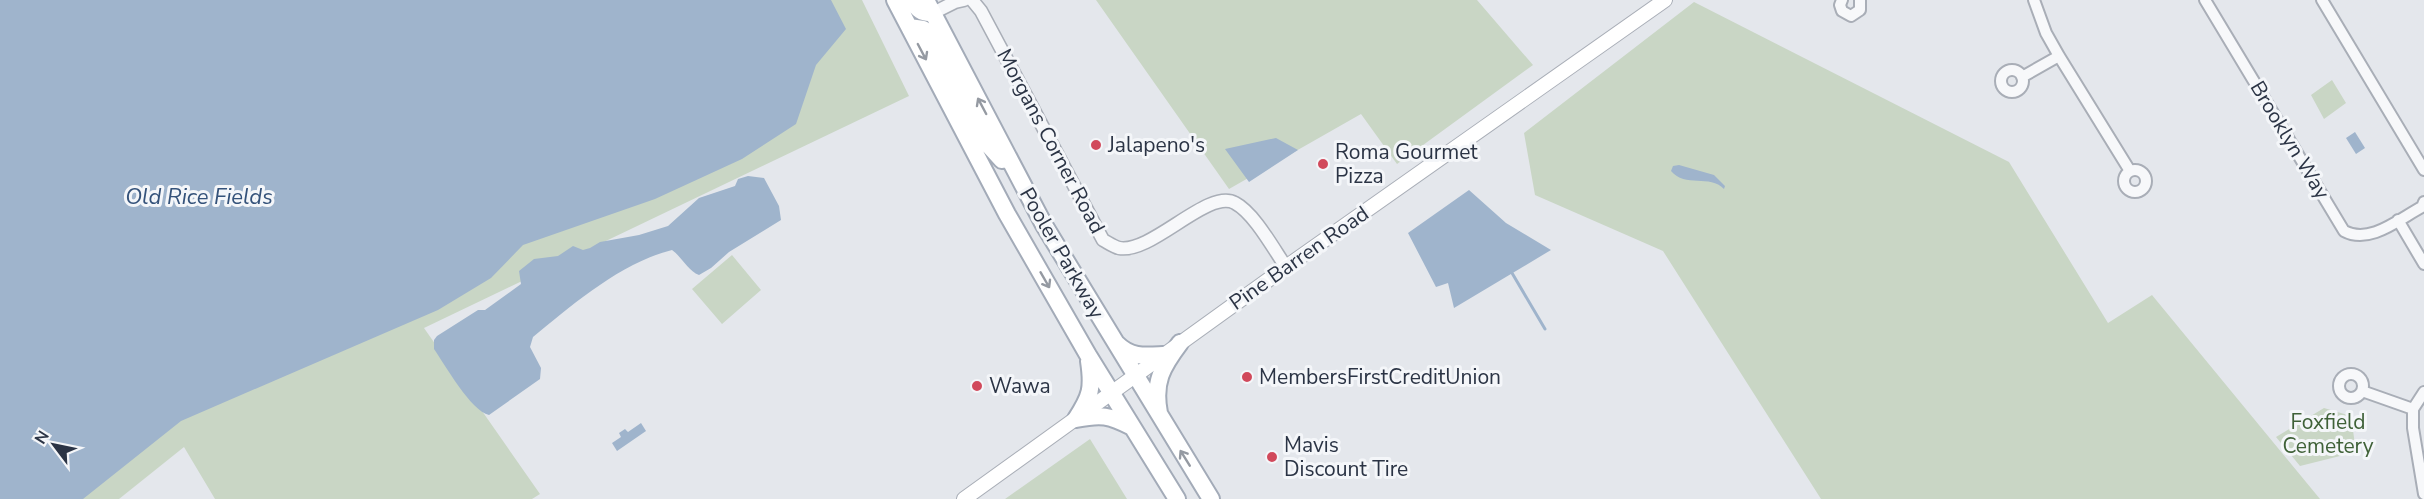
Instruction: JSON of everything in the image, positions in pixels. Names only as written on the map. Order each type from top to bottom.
[{"type":"main road","name":"Pooler Parkway","points":[[895,0],[1006,214],[1111,394],[1177,499]]},
{"type":"main road","points":[[912,0],[925,14],[930,6]]},
{"type":"main road","name":"Pine Barren Road","points":[[964,499],[1286,267],[1665,0]]},
{"type":"main road","name":"Pooler Parkway","points":[[930,6],[1044,225],[1211,499]]},
{"type":"main road","points":[[909,27],[923,29],[928,33],[982,138],[1019,178]]},
{"type":"main road","points":[[1113,340],[1124,352],[1133,355],[1164,355]]},
{"type":"main road","points":[[1160,416],[1157,385],[1164,366],[1180,343]]},
{"type":"main road","points":[[1076,419],[1090,394],[1092,382],[1088,355]]},
{"type":"main road","points":[[1076,419],[1097,415],[1107,416],[1132,428]]},
{"type":"street","points":[[930,6],[964,0]]},
{"type":"street","name":"Morgans Corner Road","points":[[972,0],[984,16],[1103,240],[1118,248],[1137,247],[1217,201],[1233,201],[1244,210],[1286,267]]},
{"type":"street","points":[[1842,0],[1840,5],[1842,11],[1851,16],[1860,10],[1860,0]]},
{"type":"street","points":[[2034,0],[2046,33],[2130,171]]},
{"type":"street","name":"Brooklyn Way","points":[[2205,0],[2344,231],[2360,236],[2373,234],[2422,207],[2424,202]]},
{"type":"street","points":[[2322,0],[2424,170]]},
{"type":"street","points":[[2022,77],[2059,56]]},
{"type":"street","points":[[2398,220],[2424,264]]},
{"type":"street","points":[[2362,391],[2413,409]]},
{"type":"street","points":[[2424,392],[2413,409],[2415,452],[2424,494]]},
{"type":"green space","name":"Old Rice Fields","points":[[0,0],[862,0],[909,96],[424,328],[540,494],[532,499],[215,499],[184,447],[119,499],[0,499]]},
{"type":"green space","points":[[1096,0],[1477,0],[1533,65],[1397,164],[1361,114],[1229,189]]},
{"type":"green space","points":[[1694,2],[2009,162],[2108,323],[2152,295],[2320,499],[1821,499],[1663,251],[1535,195],[1524,133]]},
{"type":"green space","points":[[2332,80],[2346,103],[2324,119],[2311,95]]},
{"type":"green space","points":[[732,255],[761,290],[722,324],[692,289]]},
{"type":"green space","name":"Foxfield Cemetery","points":[[2324,408],[2351,416],[2356,452],[2300,466],[2276,437]]},
{"type":"green space","points":[[1090,439],[1127,499],[1005,499]]},
{"type":"water","name":"Old Rice Fields","points":[[0,0],[831,0],[846,29],[816,65],[796,124],[742,159],[655,199],[523,245],[491,278],[438,310],[181,421],[83,499],[0,499]]},
{"type":"water","points":[[2355,132],[2365,148],[2356,154],[2346,138]]},
{"type":"water","points":[[1276,138],[1298,150],[1249,182],[1225,149]]},
{"type":"water","points":[[1679,165],[1714,175],[1725,186],[1724,189],[1712,182],[1683,179],[1677,176],[1671,171],[1673,166]]},
{"type":"water","points":[[748,176],[764,178],[779,206],[781,220],[729,252],[699,275],[672,250],[635,264],[598,286],[533,337],[530,347],[541,368],[540,379],[489,415],[482,412],[467,397],[434,349],[434,340],[437,336],[478,310],[485,310],[521,284],[519,271],[534,259],[558,256],[573,246],[583,250],[600,242],[639,235],[668,226],[699,198],[735,186],[738,179]]},
{"type":"water","points":[[1469,190],[1506,223],[1551,250],[1454,308],[1448,283],[1436,287],[1408,233]]},
{"type":"water","points":[[641,423],[646,431],[617,451],[612,443],[621,437],[619,433],[625,429],[628,432]]},
{"type":"waterway","points":[[1512,273],[1545,329]]},
{"type":"place","name":"Jalapeno's","points":[[1096,145]]},
{"type":"place","name":"Roma Gourmet Pizza","points":[[1323,164]]},
{"type":"place","name":"MembersFirstCreditUnion","points":[[1247,377]]},
{"type":"place","name":"Wawa","points":[[977,386]]},
{"type":"place","name":"Mavis Discount Tire","points":[[1272,457]]}]
